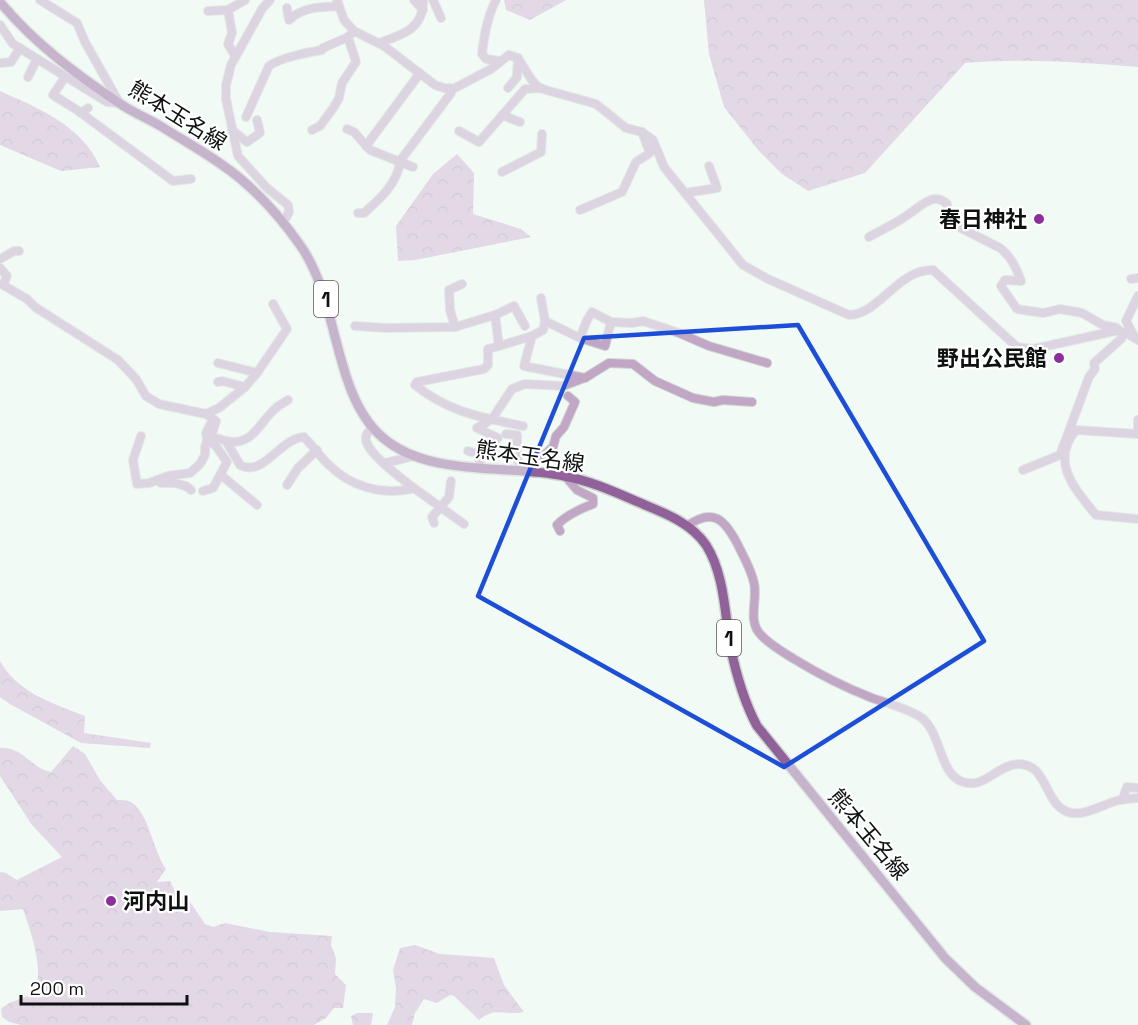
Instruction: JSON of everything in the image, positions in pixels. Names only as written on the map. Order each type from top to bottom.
[{"type":"main road","name":"熊本玉名線","points":[[0,2],[20,27],[40,46],[120,104],[210,157],[242,180],[283,223],[300,245],[322,286],[352,392],[361,411],[373,427],[392,445],[414,456],[438,463],[564,476],[609,490],[666,513],[687,526],[706,546],[715,565],[743,698],[757,726],[945,958],[975,987],[1026,1025]]},
{"type":"street","points":[[40,0],[76,23],[120,104]]},
{"type":"street","points":[[208,11],[228,10],[245,0]]},
{"type":"street","points":[[270,0],[262,9],[234,56],[228,74],[226,92],[238,156],[267,188],[288,205],[289,212],[283,223]]},
{"type":"street","points":[[414,0],[423,10]]},
{"type":"street","points":[[379,43],[404,34],[416,24],[423,10],[423,0]]},
{"type":"street","points":[[433,0],[441,18]]},
{"type":"street","points":[[496,0],[491,9],[484,36],[482,54],[486,59],[500,61]]},
{"type":"street","points":[[286,8],[289,20],[298,11],[338,3],[351,34],[356,63],[342,83],[339,98],[320,126],[312,130]]},
{"type":"street","points":[[228,10],[232,33],[228,44],[234,56]]},
{"type":"street","points":[[0,25],[13,44],[107,102],[120,104]]},
{"type":"street","points":[[246,117],[269,66],[274,62],[310,51],[322,50],[351,34],[379,43],[435,85],[460,87],[491,69],[509,55],[518,58],[531,79],[541,88]]},
{"type":"street","points":[[0,63],[10,62],[20,48]]},
{"type":"street","points":[[0,57],[10,62]]},
{"type":"street","points":[[508,88],[517,77],[518,58]]},
{"type":"street","points":[[28,76],[37,59]]},
{"type":"street","points":[[366,146],[420,73]]},
{"type":"street","points":[[65,77],[53,95],[85,111],[173,181],[191,179]]},
{"type":"street","points":[[358,213],[364,213],[388,192],[399,170],[400,161],[437,114],[451,93],[450,88]]},
{"type":"street","points":[[459,131],[479,142],[525,89],[541,88],[596,104],[626,128],[642,132],[653,140],[664,167],[743,265],[768,279],[849,315],[862,313],[920,269],[933,270],[1017,348],[1033,349],[1077,338],[1122,332]]},
{"type":"street","points":[[502,115],[520,122]]},
{"type":"street","points":[[232,130],[247,142],[260,133],[257,120]]},
{"type":"street","points":[[347,129],[354,132],[370,150],[414,167]]},
{"type":"street","points":[[580,210],[622,192],[636,162],[650,153],[642,132]]},
{"type":"street","points":[[502,172],[542,152],[542,134]]},
{"type":"street","points":[[685,194],[717,188],[709,166]]},
{"type":"street","points":[[869,237],[906,217],[922,203],[935,199],[940,200],[946,204],[948,216],[953,224],[1006,252],[1015,265],[1021,281],[1005,280],[1001,286],[1017,309],[1043,313],[1060,309],[1082,313],[1136,339]]},
{"type":"street","points":[[0,259],[14,251],[19,251]]},
{"type":"street","points":[[0,268],[7,276],[1,285],[27,299],[35,307],[118,360],[136,379],[146,396],[159,404],[209,416],[216,421],[213,437],[226,441],[242,441],[250,438],[275,408],[288,400]]},
{"type":"street","points":[[455,327],[450,310],[449,290],[462,284]]},
{"type":"street","points":[[1136,339],[1126,321],[1138,296]]},
{"type":"street","points":[[523,426],[459,412],[425,393],[416,385],[417,382],[484,369],[488,365],[488,349],[532,336],[543,330],[545,321],[541,298]]},
{"type":"street","points":[[141,436],[133,460],[137,484],[190,472],[200,464],[205,455],[209,416],[245,387],[287,329],[273,304]]},
{"type":"street","points":[[355,326],[455,327],[495,315],[514,306],[525,326]]},
{"type":"street","points":[[580,338],[586,320],[592,312],[611,322],[643,321],[709,346],[767,363]]},
{"type":"street","points":[[495,315],[500,346]]},
{"type":"street","points":[[545,321],[580,338],[605,346],[611,322]]},
{"type":"street","points":[[1023,470],[1060,455],[1089,377],[1095,369],[1094,363],[1121,339],[1122,332]]},
{"type":"street","points":[[532,336],[524,366],[585,378]]},
{"type":"street","points":[[218,363],[257,373]]},
{"type":"street","points":[[568,396],[575,402],[564,427],[556,436],[553,447],[527,471],[518,460],[517,435],[502,436],[477,428],[492,419],[512,389],[525,384],[563,386],[585,378],[609,363],[633,364],[655,381],[693,398],[714,402],[723,400],[753,402]]},
{"type":"street","points":[[218,382],[245,387]]},
{"type":"street","points":[[1138,420],[1138,430]]},
{"type":"street","points":[[373,427],[367,435],[366,442],[371,451],[411,486],[442,506],[464,524]]},
{"type":"street","points":[[1138,434],[1076,430],[1064,456],[1067,476],[1071,484],[1096,515],[1138,519]]},
{"type":"street","points":[[226,441],[240,465],[250,468],[258,467],[290,441],[304,437],[329,466],[363,487],[394,493],[411,489],[411,486]]},
{"type":"street","points":[[203,491],[213,488],[227,462],[216,446],[207,440]]},
{"type":"street","points":[[287,485],[298,468],[317,450]]},
{"type":"street","points":[[468,451],[478,454],[481,467]]},
{"type":"street","points":[[385,463],[414,456]]},
{"type":"street","points":[[221,475],[257,505]]},
{"type":"street","points":[[560,531],[557,525],[560,522],[593,504],[593,498],[577,490],[564,476]]},
{"type":"street","points":[[157,480],[161,483],[186,486],[190,490]]},
{"type":"street","points":[[434,523],[432,517],[449,497],[451,481]]},
{"type":"street","points":[[687,526],[704,516],[712,516],[724,523],[731,531],[750,569],[754,584],[753,617],[759,633],[773,646],[825,678],[918,715],[931,728],[948,768],[960,781],[977,783],[987,780],[1008,766],[1017,764],[1035,769],[1052,799],[1060,808],[1070,813],[1080,813],[1125,799],[1138,798]]},
{"type":"street","points":[[1125,799],[1127,787],[1138,789]]},
{"type":"highlighted area","points":[[798,325],[984,641],[784,767],[478,596],[584,338]]},
{"type":"green space","points":[[504,0],[566,0],[530,20],[506,10]]},
{"type":"green space","points":[[704,0],[1138,0],[1138,67],[1030,61],[965,63],[865,173],[808,191],[782,174],[759,151],[724,107],[709,54]]},
{"type":"green space","points":[[0,91],[44,112],[71,129],[83,140],[100,167],[61,171],[0,145]]},
{"type":"green space","points":[[457,154],[474,173],[473,214],[521,229],[531,237],[415,260],[398,261],[396,226],[433,174]]},
{"type":"green space","points":[[0,661],[7,672],[26,689],[85,716],[84,733],[151,743],[150,748],[81,743],[10,704],[0,697]]},
{"type":"green space","points":[[73,746],[85,754],[100,780],[117,800],[129,801],[137,807],[147,823],[166,869],[157,882],[170,881],[175,891],[188,899],[205,924],[213,927],[225,923],[270,932],[332,936],[331,945],[336,958],[335,974],[346,985],[343,1008],[334,1008],[326,1018],[314,1025],[21,1025],[9,1022],[2,1017],[1,1009],[9,1003],[34,994],[38,974],[36,951],[23,909],[0,911],[0,872],[17,880],[62,857],[32,825],[0,776],[0,748],[14,750],[37,766],[51,772]]},
{"type":"green space","points":[[415,945],[440,954],[494,958],[504,985],[524,1012],[495,1012],[479,1020],[454,996],[450,995],[437,1003],[424,999],[415,1013],[412,1025],[387,1025],[395,1007],[396,988],[393,970],[400,948]]},
{"type":"green space","points":[[357,1013],[373,1013],[371,1025],[353,1025],[351,1016]]},
{"type":"place","name":"春日神社","points":[[1039,219]]},
{"type":"place","name":"野出公民館","points":[[1059,358]]},
{"type":"place","name":"河内山","points":[[111,901]]}]
